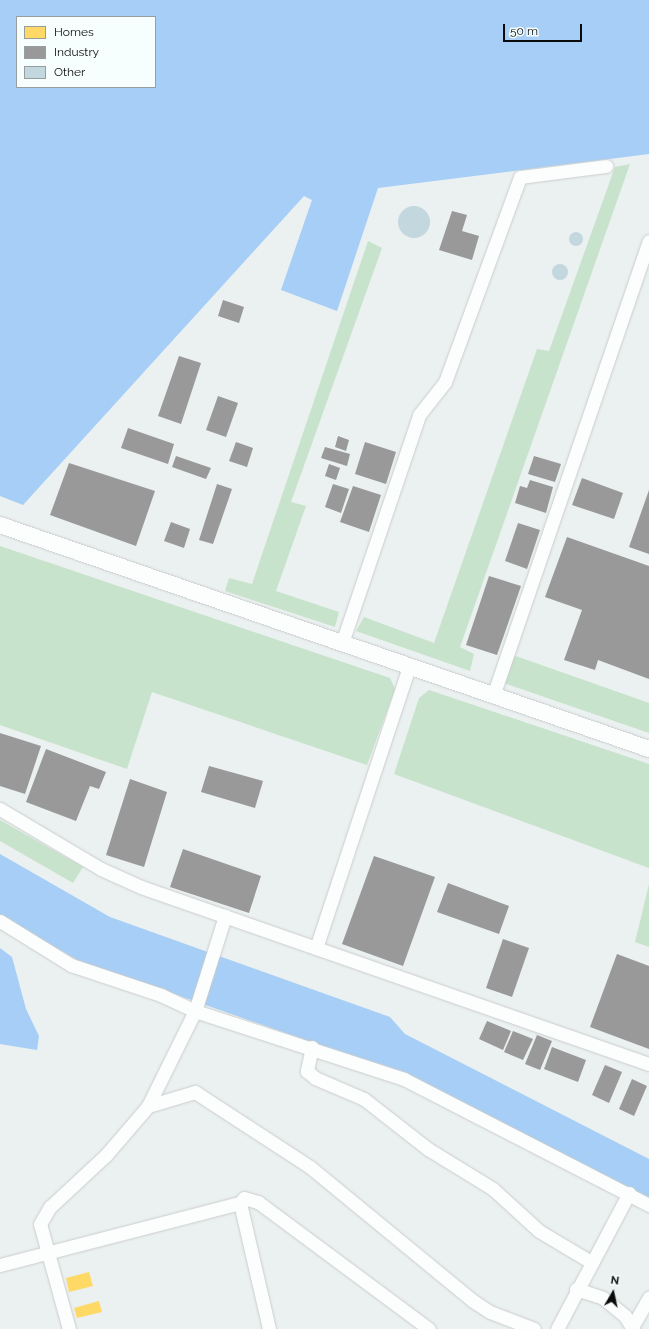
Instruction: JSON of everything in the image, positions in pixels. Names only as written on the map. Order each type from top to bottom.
[{"type":"street","points":[[342,643],[418,416],[445,382],[520,177],[606,166]]},
{"type":"street","points":[[493,696],[649,241]]},
{"type":"street","points":[[0,525],[649,749]]},
{"type":"street","points":[[316,948],[409,667]]},
{"type":"street","points":[[0,809],[100,869],[225,916],[649,1064]]},
{"type":"street","points":[[69,1329],[40,1224],[50,1206],[106,1155],[148,1106],[196,1011],[225,916]]},
{"type":"street","points":[[0,921],[71,965],[161,995],[196,1011],[312,1047],[404,1079],[629,1193],[649,1205]]},
{"type":"street","points":[[312,1047],[307,1071],[315,1078],[364,1099],[428,1149],[493,1189],[539,1231],[591,1262]]},
{"type":"street","points":[[148,1106],[195,1092],[320,1174],[473,1301],[496,1316],[534,1329]]},
{"type":"street","points":[[557,1329],[576,1289],[629,1193]]},
{"type":"street","points":[[0,1265],[240,1203],[244,1198],[258,1202],[429,1329]]},
{"type":"street","points":[[240,1203],[270,1329]]},
{"type":"street","points":[[576,1289],[603,1298],[632,1328],[649,1298]]},
{"type":"green space","points":[[630,164],[460,647],[474,654],[470,671],[356,631],[364,617],[434,643],[537,349],[549,351],[615,167]]},
{"type":"green space","points":[[368,241],[382,248],[291,502],[306,506],[276,591],[339,612],[335,627],[225,591],[229,578],[252,584]]},
{"type":"green space","points":[[0,546],[390,678],[395,689],[367,765],[152,692],[127,769],[0,725]]},
{"type":"green space","points":[[513,655],[649,703],[649,733],[504,683]]},
{"type":"green space","points":[[429,690],[649,764],[649,868],[394,774],[419,698]]},
{"type":"green space","points":[[0,820],[83,867],[73,883],[0,841]]},
{"type":"green space","points":[[649,884],[649,947],[635,942]]},
{"type":"water","points":[[0,0],[649,0],[649,154],[378,188],[337,311],[281,290],[312,200],[304,196],[23,505],[0,496]]},
{"type":"water","points":[[0,854],[110,917],[390,1017],[405,1034],[649,1159],[649,1199],[411,1077],[77,960],[0,915]]},
{"type":"water","points":[[0,948],[12,957],[26,1009],[39,1036],[37,1050],[0,1044]]},
{"type":"building: Homes","points":[[89,1272],[93,1286],[69,1292],[66,1278]]},
{"type":"building: Homes","points":[[99,1301],[102,1312],[77,1318],[74,1308]]},
{"type":"building: Industry","points":[[452,211],[467,215],[462,231],[479,236],[472,260],[439,250]]},
{"type":"building: Industry","points":[[223,300],[244,307],[239,323],[218,316]]},
{"type":"building: Industry","points":[[179,356],[201,363],[181,424],[158,416]]},
{"type":"building: Industry","points":[[218,396],[238,403],[226,437],[206,430]]},
{"type":"building: Industry","points":[[128,428],[174,444],[168,464],[121,448]]},
{"type":"building: Industry","points":[[338,436],[349,440],[346,451],[335,447]]},
{"type":"building: Industry","points":[[236,442],[253,448],[247,467],[229,461]]},
{"type":"building: Industry","points":[[365,442],[396,452],[386,484],[355,474]]},
{"type":"building: Industry","points":[[325,447],[350,454],[347,466],[321,458]]},
{"type":"building: Industry","points":[[176,456],[211,468],[206,479],[172,467]]},
{"type":"building: Industry","points":[[534,456],[561,464],[555,482],[528,474]]},
{"type":"building: Industry","points":[[69,463],[155,491],[136,546],[50,515]]},
{"type":"building: Industry","points":[[329,464],[340,468],[336,480],[325,476]]},
{"type":"building: Industry","points":[[582,478],[623,493],[614,519],[572,505]]},
{"type":"building: Industry","points":[[530,480],[553,487],[546,513],[515,503],[520,486],[527,488]]},
{"type":"building: Industry","points":[[217,484],[232,489],[213,544],[199,540]]},
{"type":"building: Industry","points":[[333,484],[349,489],[341,513],[325,507]]},
{"type":"building: Industry","points":[[353,486],[381,495],[369,532],[340,522]]},
{"type":"building: Industry","points":[[649,490],[649,554],[629,547]]},
{"type":"building: Industry","points":[[171,522],[190,529],[184,548],[164,541]]},
{"type":"building: Industry","points":[[518,523],[540,530],[527,569],[505,561]]},
{"type":"building: Industry","points":[[567,537],[649,566],[649,679],[598,660],[595,670],[564,660],[582,610],[545,597]]},
{"type":"building: Industry","points":[[489,576],[521,586],[497,655],[466,645]]},
{"type":"building: Industry","points":[[0,733],[41,746],[25,794],[0,786]]},
{"type":"building: Industry","points":[[46,749],[106,772],[99,789],[90,786],[76,821],[26,802]]},
{"type":"building: Industry","points":[[209,766],[263,781],[255,808],[201,792]]},
{"type":"building: Industry","points":[[130,779],[167,792],[144,867],[106,855]]},
{"type":"building: Industry","points":[[183,849],[261,876],[249,913],[170,887]]},
{"type":"building: Industry","points":[[374,856],[435,877],[403,966],[342,944]]},
{"type":"building: Industry","points":[[448,883],[509,906],[499,934],[437,912]]},
{"type":"building: Industry","points":[[503,939],[529,948],[512,997],[486,988]]},
{"type":"building: Industry","points":[[617,954],[649,966],[649,1049],[590,1027]]},
{"type":"building: Industry","points":[[487,1021],[511,1031],[503,1050],[479,1039]]},
{"type":"building: Industry","points":[[513,1031],[533,1039],[523,1060],[504,1052]]},
{"type":"building: Industry","points":[[537,1035],[552,1041],[540,1070],[525,1064]]},
{"type":"building: Industry","points":[[552,1047],[586,1060],[578,1082],[544,1069]]},
{"type":"building: Industry","points":[[605,1065],[622,1072],[609,1103],[592,1095]]},
{"type":"building: Industry","points":[[632,1079],[647,1086],[634,1116],[619,1109]]},
{"type":"building: Other","points":[[411,206],[417,206],[427,213],[430,222],[429,228],[423,235],[417,238],[411,238],[401,231],[398,225],[398,219],[405,209]]},
{"type":"building: Other","points":[[573,232],[579,232],[583,236],[583,242],[579,246],[573,246],[569,242],[569,236]]},
{"type":"building: Other","points":[[557,264],[563,264],[568,269],[566,278],[563,280],[557,280],[552,275],[552,269]]}]
